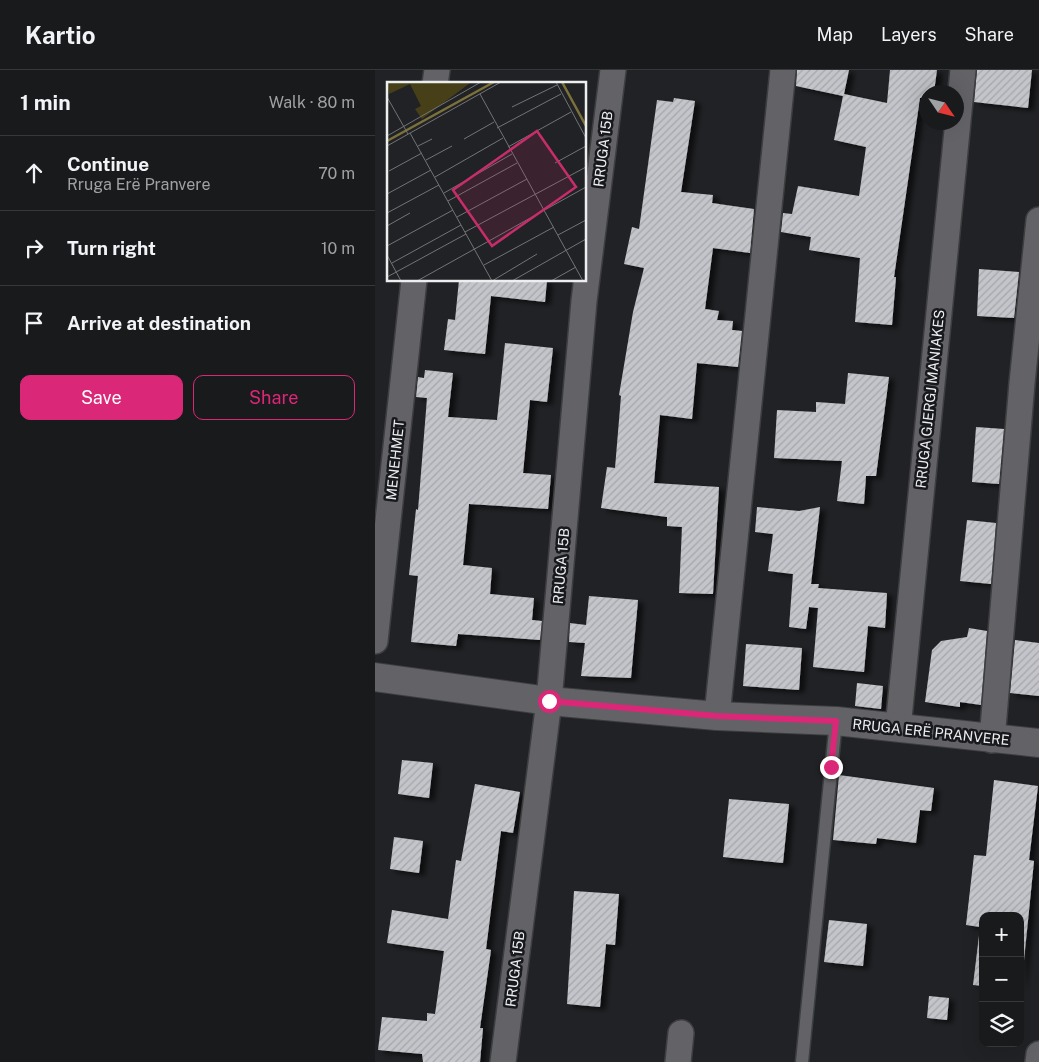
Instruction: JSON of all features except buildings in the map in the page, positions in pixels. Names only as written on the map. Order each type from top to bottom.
[{"type":"street","name":"RRUGA 15B","points":[[503,1062],[549,701],[584,302],[613,70]]},
{"type":"street","points":[[717,716],[783,70]]},
{"type":"street","name":"RRUGA GJERGJ MANIAKES","points":[[898,728],[963,70]]},
{"type":"street","points":[[993,740],[1022,383],[1039,220]]},
{"type":"street","name":"MENEHMET","points":[[375,641],[414,281]]},
{"type":"street","name":"RRUGA ERË PRANVERE","points":[[375,677],[549,701],[717,716],[836,721],[993,740],[1039,743]]},
{"type":"street","points":[[678,1062],[681,1032]]},
{"type":"street","points":[[1038,1062],[1039,1054]]},
{"type":"lane","points":[[802,1062],[836,721]]},
{"type":"route","points":[[549,701],[717,716],[836,721],[831,767]]}]
